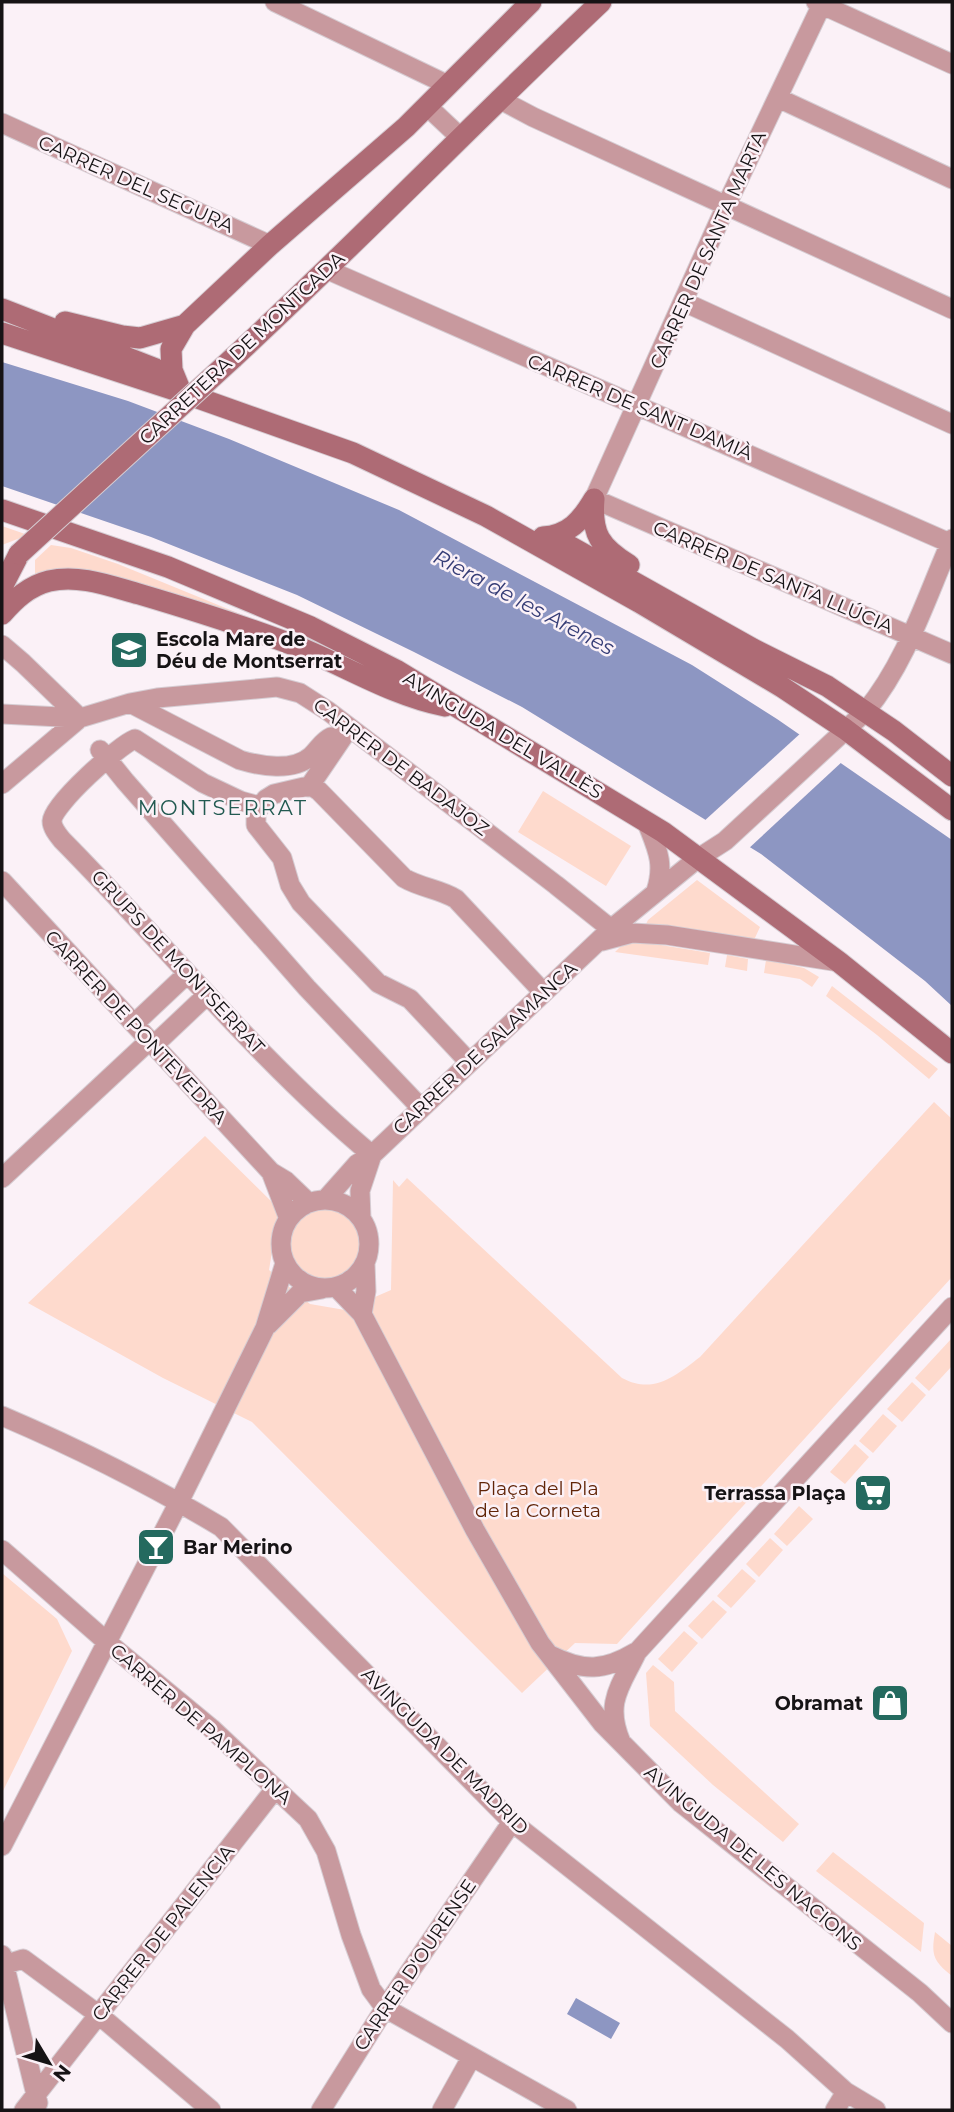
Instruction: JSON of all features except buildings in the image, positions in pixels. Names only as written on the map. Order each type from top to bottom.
[{"type":"main road","points":[[177,384],[171,349],[185,325],[270,245],[427,106],[531,2]]},
{"type":"main road","name":"CARRETERA DE MONTCADA","points":[[2,587],[10,557],[328,270],[499,99],[601,2]]},
{"type":"main road","points":[[7,310],[122,337],[152,336],[185,325]]},
{"type":"main road","points":[[7,310],[177,384],[377,463],[519,534],[757,671],[839,735],[944,799],[952,810]]},
{"type":"main road","points":[[2,333],[177,384],[368,446],[552,536],[753,649],[827,686],[866,711],[952,776]]},
{"type":"main road","points":[[519,534],[537,538],[552,536],[574,527],[594,499]]},
{"type":"main road","points":[[594,499],[594,526],[600,542],[611,554],[804,666],[827,686]]},
{"type":"main road","name":"AVINGUDA DEL VALLÈS","points":[[2,510],[168,567],[311,627],[396,670],[648,823],[839,962],[952,1053]]},
{"type":"main road","points":[[2,614],[31,588],[51,580],[75,579],[104,584],[219,618],[279,640],[418,701],[461,709]]},
{"type":"street","points":[[275,2],[448,85]]},
{"type":"street","points":[[820,3],[952,64]]},
{"type":"street","name":"CARRER DE SANTA MARTA","points":[[594,499],[820,3]]},
{"type":"street","points":[[778,98],[952,179]]},
{"type":"street","points":[[499,99],[952,309]]},
{"type":"street","points":[[427,106],[461,138]]},
{"type":"street","name":"CARRER DEL SEGURA","points":[[2,123],[270,245]]},
{"type":"street","name":"CARRER DE SANT DAMIÀ","points":[[328,270],[637,407],[708,435],[952,542]]},
{"type":"street","points":[[684,302],[952,424]]},
{"type":"street","name":"CARRER DE SANTA LLÚCIA","points":[[594,499],[952,654]]},
{"type":"street","name":"CARRER DE SALAMANCA","points":[[317,1202],[357,1164],[372,1155],[604,936],[656,891],[725,841],[866,711],[884,689],[912,636],[952,542]]},
{"type":"street","points":[[2,645],[80,718]]},
{"type":"street","name":"CARRER DE BADAJOZ","points":[[2,784],[80,718],[157,698],[277,687],[290,689],[309,698],[345,733],[566,892],[604,936]]},
{"type":"street","points":[[130,703],[240,760],[259,765],[298,763],[311,756],[326,739],[345,733]]},
{"type":"street","points":[[2,715],[80,718]]},
{"type":"street","points":[[309,787],[345,733]]},
{"type":"street","name":"GRUPS DE MONTSERRAT","points":[[259,806],[241,801],[203,783],[135,739],[104,754],[55,812],[52,821],[54,830],[207,996],[300,1091],[372,1155]]},
{"type":"street","points":[[104,754],[307,988],[420,1107]]},
{"type":"street","points":[[469,1062],[410,999],[377,983],[300,903],[290,885],[282,858],[256,825],[255,817],[259,806],[274,794],[309,787],[319,790],[404,878],[419,886],[447,893],[456,899],[544,992]]},
{"type":"street","points":[[648,823],[660,856],[661,874],[656,891]]},
{"type":"street","name":"CARRER DE PONTEVEDRA","points":[[2,881],[271,1172],[317,1202]]},
{"type":"street","name":"CARRER DE SALAMANCA","points":[[604,936],[632,933],[667,934],[839,962]]},
{"type":"street","points":[[134,1024],[187,974]]},
{"type":"street","points":[[2,1178],[207,996]]},
{"type":"street","name":"CARRER DE SALAMANCA","points":[[361,1218],[360,1191],[372,1155]]},
{"type":"street","name":"CARRER DE PONTEVEDRA","points":[[271,1172],[289,1219]]},
{"type":"street","points":[[2,1846],[265,1328],[285,1263],[282,1240],[289,1219],[317,1202],[339,1202],[351,1208],[361,1218],[369,1235],[362,1314]]},
{"type":"street","points":[[285,1263],[301,1281],[330,1288]]},
{"type":"street","points":[[265,1328],[300,1293],[348,1282],[358,1274],[365,1263]]},
{"type":"street","name":"AVINGUDA DE LES NACIONS","points":[[330,1288],[362,1314],[475,1530],[548,1654],[602,1723],[681,1803],[920,1993],[952,2023]]},
{"type":"street","points":[[623,1746],[616,1730],[615,1703],[618,1687],[637,1652],[952,1307]]},
{"type":"street","name":"AVINGUDA DE MADRID","points":[[2,1416],[53,1438],[179,1502],[221,1527],[512,1822],[787,2039],[846,2092],[876,2110]]},
{"type":"street","name":"CARRER DE PAMPLONA","points":[[2,1550],[211,1728],[309,1819],[326,1851],[363,1968],[372,1989],[385,2008]]},
{"type":"street","points":[[548,1654],[570,1665],[594,1668],[608,1667],[637,1652]]},
{"type":"street","name":"CARRER DE PALENCIA","points":[[24,2110],[38,2102],[99,2015],[275,1788]]},
{"type":"street","name":"CARRER D'OURENSE","points":[[320,2110],[385,2008],[512,1822]]},
{"type":"street","points":[[38,2102],[3,1960],[23,1959],[99,2015],[211,2110]]},
{"type":"street","points":[[385,2008],[567,2110]]},
{"type":"street","points":[[442,2110],[471,2058]]},
{"type":"street","points":[[835,2110],[846,2092]]},
{"type":"green space","points":[[2,526],[28,535],[2,545]]},
{"type":"green space","points":[[51,545],[71,548],[118,564],[250,618],[160,589],[90,571],[67,568],[35,574],[35,560]]},
{"type":"green space","points":[[543,791],[631,846],[606,886],[518,832]]},
{"type":"green space","points":[[697,880],[760,927],[754,940],[646,924]]},
{"type":"green space","points":[[636,941],[710,953],[708,965],[615,952],[620,947]]},
{"type":"green space","points":[[727,955],[748,959],[747,971],[725,967]]},
{"type":"green space","points":[[766,960],[804,968],[819,977],[812,987],[800,979],[764,973]]},
{"type":"green space","points":[[832,986],[938,1069],[929,1079],[826,996]]},
{"type":"green space","name":"Plaça del Pla de la Corneta","points":[[934,1102],[952,1119],[952,1277],[617,1644],[575,1643],[522,1693],[252,1422],[163,1378],[28,1303],[205,1136],[279,1209],[269,1270],[310,1304],[345,1310],[391,1290],[393,1180],[399,1187],[407,1178],[622,1378],[644,1385],[654,1384],[673,1376],[700,1357]]},
{"type":"green space","points":[[325,1209],[345,1215],[355,1225],[361,1245],[355,1265],[345,1275],[325,1281],[305,1275],[295,1265],[289,1245],[295,1225],[305,1215]]},
{"type":"green space","points":[[952,1338],[952,1366],[929,1391],[915,1378]]},
{"type":"green space","points":[[912,1382],[926,1395],[902,1422],[887,1409]]},
{"type":"green space","points":[[883,1414],[897,1426],[873,1453],[859,1441]]},
{"type":"green space","points":[[855,1444],[869,1457],[845,1484],[830,1472]]},
{"type":"green space","points":[[799,1506],[813,1519],[787,1546],[774,1534]]},
{"type":"green space","points":[[770,1538],[783,1550],[759,1577],[746,1564]]},
{"type":"green space","points":[[742,1569],[756,1581],[731,1608],[717,1596]]},
{"type":"green space","points":[[2,1573],[57,1619],[72,1651],[2,1793]]},
{"type":"green space","points":[[713,1600],[727,1612],[702,1639],[688,1626]]},
{"type":"green space","points":[[684,1631],[698,1643],[672,1672],[658,1659]]},
{"type":"green space","points":[[653,1665],[674,1682],[675,1711],[799,1824],[783,1842],[713,1785],[650,1726],[646,1673]]},
{"type":"green space","points":[[833,1852],[924,1923],[921,1952],[816,1871]]},
{"type":"green space","points":[[935,1932],[952,1946],[952,1976],[935,1957]]},
{"type":"water","name":"Riera de les Arenes","points":[[2,362],[128,401],[229,439],[399,510],[692,665],[777,719],[952,840],[952,1006],[925,981],[761,854],[522,707],[297,595],[151,537],[2,486]]},
{"type":"water","points":[[576,1998],[620,2023],[611,2039],[567,2014]]},
{"type":"pier","points":[[802,732],[844,760],[747,850],[702,823]]},
{"type":"place","name":"Escola Mare de Déu de Montserrat","points":[[129,650]]},
{"type":"place","name":"Terrassa Plaça","points":[[873,1493]]},
{"type":"place","name":"Bar Merino","points":[[156,1547]]},
{"type":"place","name":"Obramat","points":[[890,1703]]},
{"type":"district","name":"MONTSERRAT","points":[[223,807]]}]
